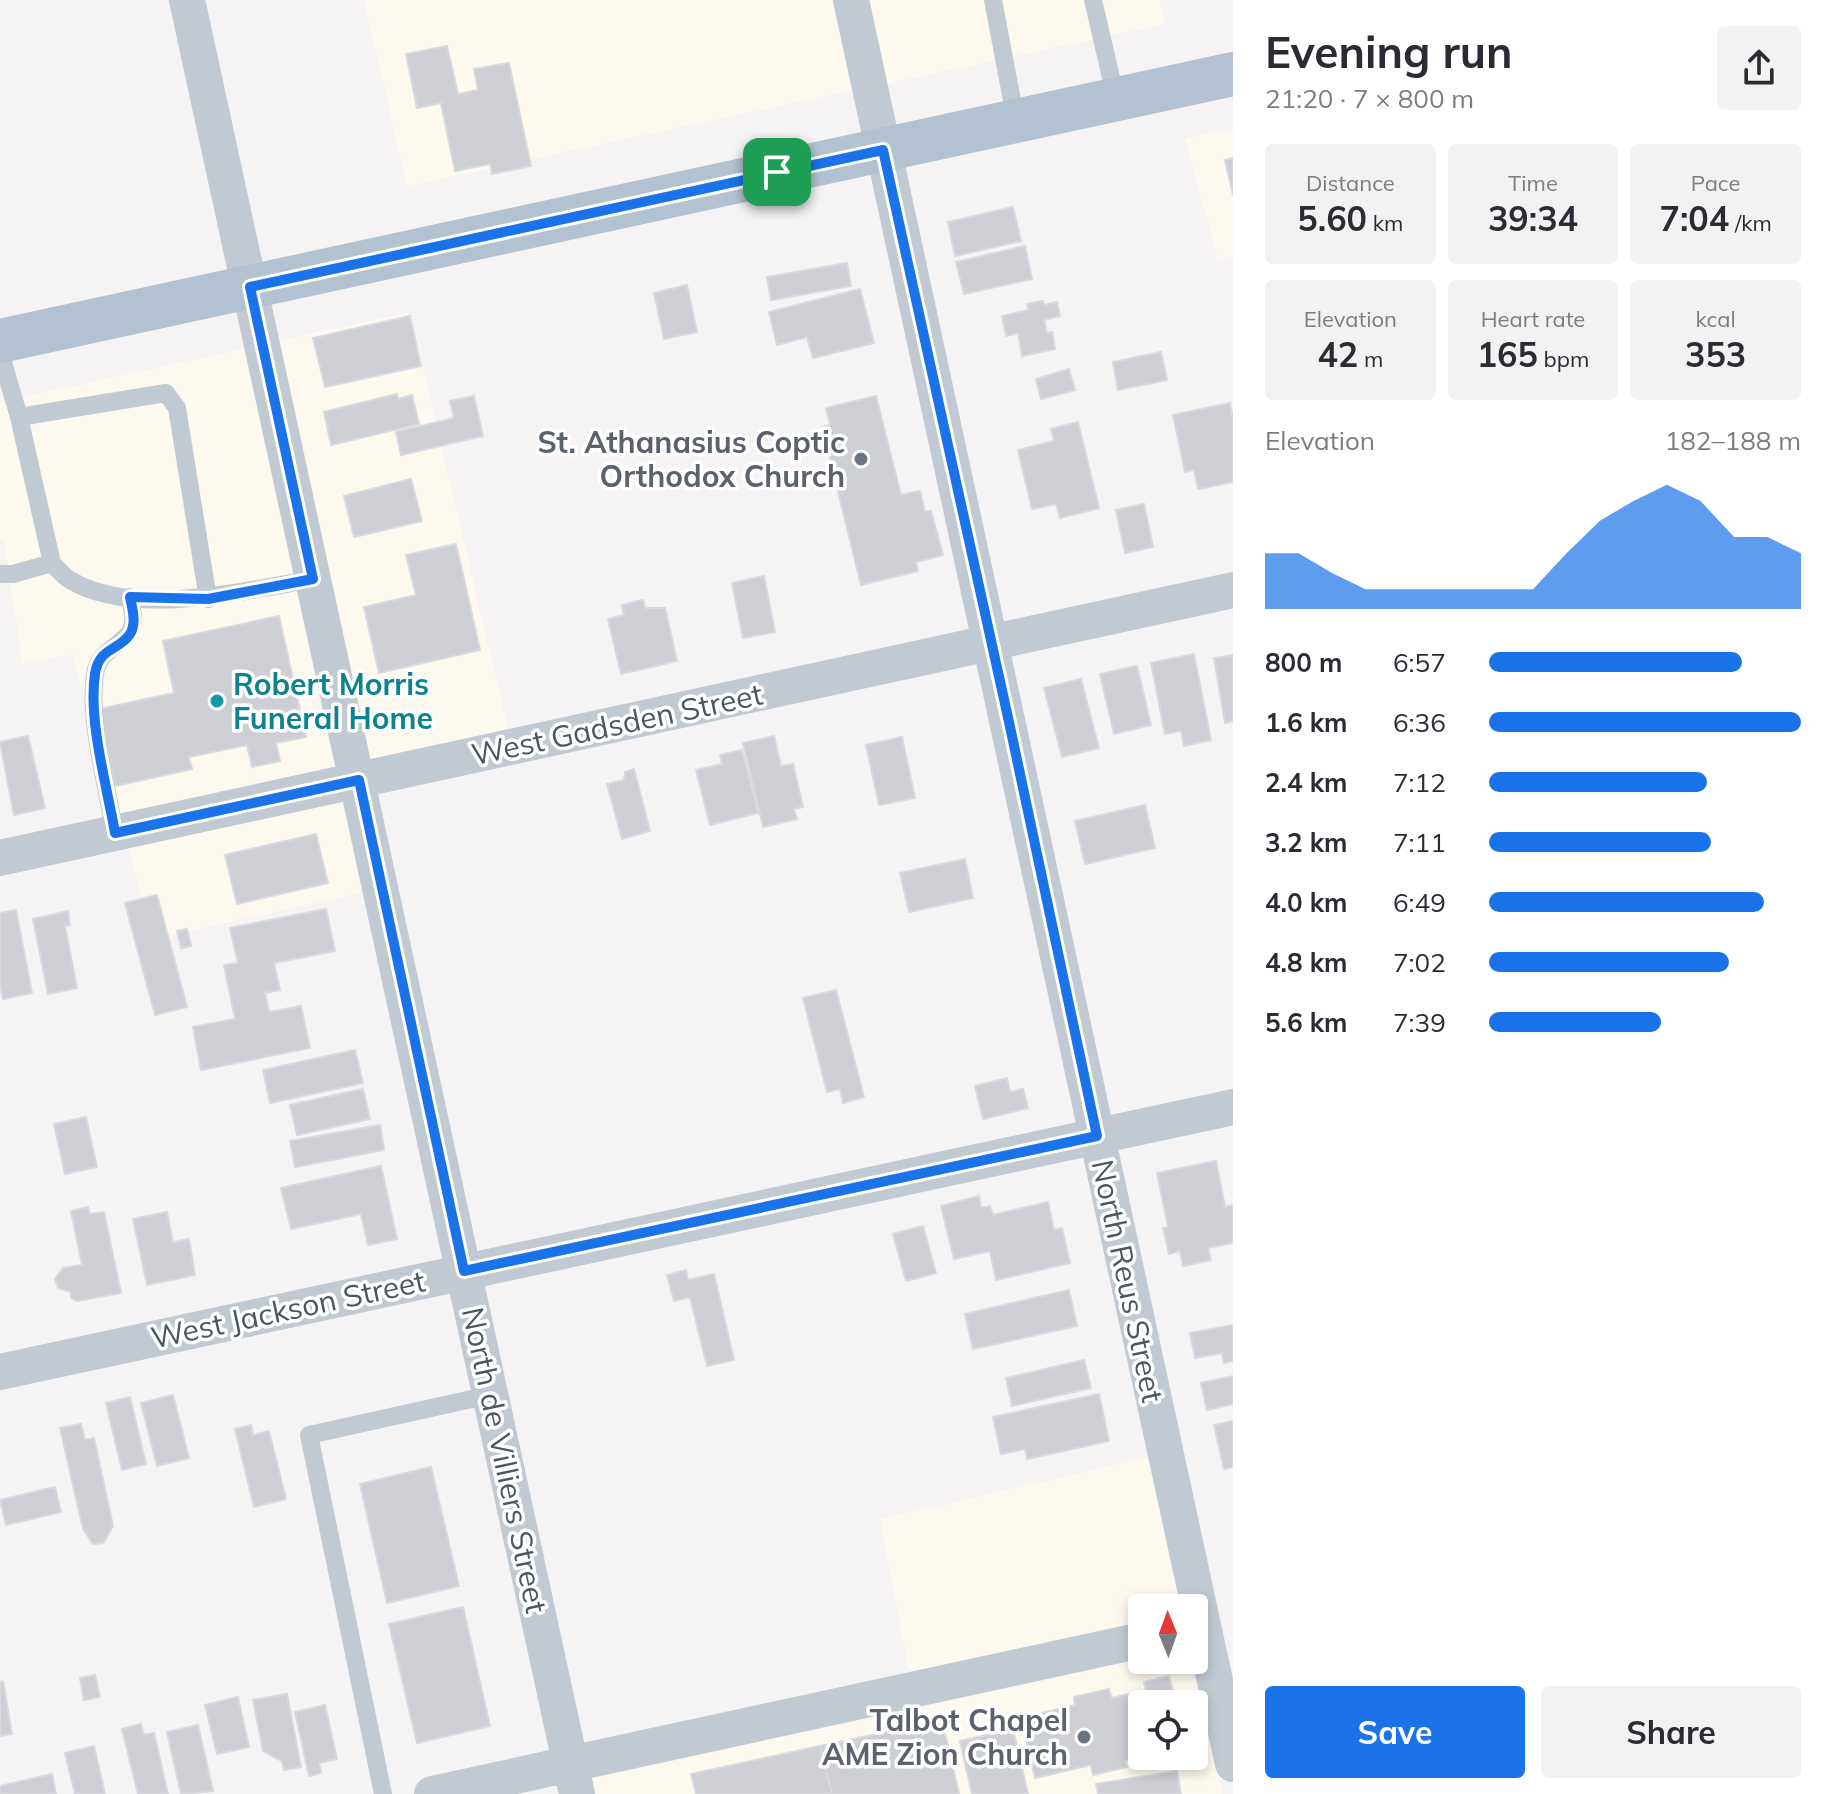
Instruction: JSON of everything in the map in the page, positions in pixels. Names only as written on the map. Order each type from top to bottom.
[{"type":"main road","points":[[0,341],[1233,74]]},
{"type":"street","name":"North de Villiers Street","points":[[187,0],[574,1779]]},
{"type":"street","name":"North Reus Street","points":[[851,0],[1097,1136],[1210,1625],[1233,1764]]},
{"type":"street","name":"West Gadsden Street","points":[[0,858],[1233,590]]},
{"type":"street","name":"West Jackson Street","points":[[0,1372],[1233,1107]]},
{"type":"street","points":[[432,1794],[574,1779],[1128,1643]]},
{"type":"lane","points":[[993,0],[1016,121]]},
{"type":"lane","points":[[1093,0],[1116,99]]},
{"type":"lane","points":[[0,352],[19,417],[52,563],[70,580],[109,595],[208,599],[313,579]]},
{"type":"lane","points":[[19,417],[166,393],[177,408],[208,599]]},
{"type":"lane","points":[[0,574],[13,574],[52,563]]},
{"type":"lane","points":[[115,833],[93,702],[96,670],[103,653],[130,634],[134,620],[130,597]]},
{"type":"lane","points":[[383,1794],[309,1435],[490,1395]]},
{"type":"shaded area","points":[[364,0],[834,0],[854,90],[407,186]]},
{"type":"shaded area","points":[[867,0],[1160,0],[1165,24],[885,84]]},
{"type":"shaded area","points":[[1233,128],[1233,256],[1218,259],[1185,139]]},
{"type":"shaded area","points":[[410,312],[508,729],[370,759],[278,341]]},
{"type":"shaded area","points":[[247,348],[339,766],[118,814],[73,655],[22,662],[4,541],[0,541],[0,402]]},
{"type":"shaded area","points":[[347,801],[366,892],[153,939],[128,848]]},
{"type":"shaded area","points":[[1150,1457],[1180,1594],[1128,1594],[1128,1624],[909,1672],[880,1519]]},
{"type":"shaded area","points":[[1128,1662],[1128,1674],[1197,1674],[1200,1690],[1128,1690],[1128,1770],[1208,1770],[1208,1725],[1223,1794],[593,1794],[590,1779]]},
{"type":"building","points":[[447,46],[458,94],[478,90],[474,69],[509,63],[531,166],[492,174],[490,164],[455,171],[441,103],[417,108],[406,54]]},
{"type":"building","points":[[1233,158],[1233,195],[1225,160]]},
{"type":"building","points":[[1013,207],[1021,241],[955,256],[948,222]]},
{"type":"building","points":[[1025,246],[1032,279],[964,294],[956,262]]},
{"type":"building","points":[[847,263],[851,286],[771,300],[767,277]]},
{"type":"building","points":[[687,285],[697,332],[664,339],[654,293]]},
{"type":"building","points":[[860,289],[874,343],[813,358],[807,337],[777,345],[769,312]]},
{"type":"building","points":[[1043,301],[1044,305],[1057,302],[1060,316],[1044,320],[1047,333],[1052,332],[1055,349],[1022,356],[1018,333],[1006,336],[1002,316],[1029,310],[1027,304]]},
{"type":"building","points":[[410,316],[421,366],[325,387],[313,338]]},
{"type":"building","points":[[1161,352],[1167,380],[1118,390],[1113,362]]},
{"type":"building","points":[[1069,369],[1075,390],[1041,399],[1036,379]]},
{"type":"building","points":[[397,394],[398,399],[412,395],[419,424],[331,445],[324,412]]},
{"type":"building","points":[[474,396],[483,436],[401,455],[396,432],[454,418],[450,401]]},
{"type":"building","name":"St. Athanasius Coptic Orthodox Church","points":[[876,396],[901,495],[920,491],[925,512],[931,511],[943,555],[916,562],[918,571],[861,585],[822,427],[830,425],[826,408]]},
{"type":"building","points":[[1230,403],[1233,482],[1198,489],[1194,470],[1185,472],[1173,415]]},
{"type":"building","points":[[1078,422],[1099,508],[1060,518],[1056,504],[1032,509],[1018,450],[1054,441],[1051,429]]},
{"type":"building","points":[[411,479],[422,521],[354,537],[344,496]]},
{"type":"building","points":[[1144,504],[1153,547],[1125,553],[1116,510]]},
{"type":"building","points":[[456,544],[480,650],[379,673],[364,607],[416,595],[406,555]]},
{"type":"building","points":[[764,576],[775,632],[743,638],[732,583]]},
{"type":"building","points":[[643,600],[645,608],[665,608],[677,661],[621,674],[608,619],[624,615],[622,605]]},
{"type":"building","name":"Robert Morris Funeral Home","points":[[279,616],[306,737],[276,743],[280,761],[252,767],[247,745],[189,757],[192,769],[115,786],[99,709],[174,693],[163,641]]},
{"type":"building","points":[[1194,654],[1211,740],[1184,746],[1181,731],[1165,734],[1151,663]]},
{"type":"building","points":[[1233,655],[1233,721],[1225,723],[1214,658]]},
{"type":"building","points":[[1137,666],[1151,725],[1114,734],[1100,674]]},
{"type":"building","points":[[1081,679],[1099,748],[1062,757],[1044,688]]},
{"type":"building","points":[[28,736],[45,808],[14,815],[0,742]]},
{"type":"building","points":[[774,736],[781,766],[793,764],[803,807],[794,809],[797,819],[763,827],[743,743]]},
{"type":"building","points":[[902,737],[915,798],[879,805],[866,745]]},
{"type":"building","points":[[742,750],[758,813],[710,825],[696,770],[722,764],[720,755]]},
{"type":"building","points":[[634,769],[650,831],[622,839],[607,784],[624,780],[625,772]]},
{"type":"building","points":[[1145,805],[1155,848],[1085,864],[1075,821]]},
{"type":"building","points":[[316,834],[328,883],[237,904],[225,855]]},
{"type":"building","points":[[965,859],[973,898],[909,912],[900,873]]},
{"type":"building","points":[[157,895],[187,1007],[155,1015],[125,903]]},
{"type":"building","points":[[326,909],[335,951],[274,963],[280,990],[265,993],[269,1012],[301,1006],[310,1048],[201,1070],[193,1027],[235,1019],[224,965],[238,963],[230,928]]},
{"type":"building","points":[[16,910],[32,993],[3,999],[0,986],[0,913]]},
{"type":"building","points":[[68,911],[70,925],[65,926],[77,988],[48,994],[33,919]]},
{"type":"building","points":[[187,929],[191,946],[181,948],[177,931]]},
{"type":"building","points":[[836,990],[864,1097],[843,1103],[840,1089],[827,1092],[803,998]]},
{"type":"building","points":[[355,1050],[363,1083],[270,1103],[263,1070]]},
{"type":"building","points":[[1007,1078],[1010,1092],[1023,1089],[1028,1108],[983,1119],[975,1086]]},
{"type":"building","points":[[363,1089],[370,1119],[297,1135],[290,1105]]},
{"type":"building","points":[[86,1117],[97,1167],[65,1174],[54,1124]]},
{"type":"building","points":[[380,1125],[384,1150],[295,1167],[290,1141]]},
{"type":"building","points":[[1216,1161],[1225,1207],[1233,1205],[1233,1243],[1208,1248],[1211,1260],[1183,1266],[1180,1251],[1169,1254],[1163,1228],[1168,1227],[1157,1173]]},
{"type":"building","points":[[381,1166],[397,1239],[368,1245],[361,1214],[291,1229],[281,1188]]},
{"type":"building","points":[[979,1196],[981,1208],[990,1206],[993,1215],[1048,1202],[1054,1230],[1062,1228],[1070,1263],[996,1280],[990,1251],[954,1259],[941,1206]]},
{"type":"building","points":[[88,1207],[90,1214],[104,1212],[121,1293],[77,1301],[71,1298],[71,1292],[58,1288],[55,1279],[63,1268],[82,1265],[71,1211]]},
{"type":"building","points":[[167,1212],[173,1242],[189,1239],[195,1275],[147,1285],[133,1219]]},
{"type":"building","points":[[923,1226],[936,1273],[906,1281],[893,1234]]},
{"type":"building","points":[[686,1270],[688,1280],[714,1274],[734,1360],[707,1366],[690,1297],[674,1301],[667,1275]]},
{"type":"building","points":[[1069,1290],[1077,1326],[973,1349],[965,1314]]},
{"type":"building","points":[[1233,1325],[1233,1361],[1224,1363],[1222,1353],[1195,1358],[1190,1333]]},
{"type":"building","points":[[1084,1360],[1091,1388],[1012,1406],[1006,1378]]},
{"type":"building","points":[[1233,1376],[1233,1404],[1207,1410],[1201,1383]]},
{"type":"building","points":[[1099,1394],[1109,1441],[1027,1459],[1025,1449],[1001,1454],[993,1417]]},
{"type":"building","points":[[173,1395],[189,1458],[157,1466],[141,1403]]},
{"type":"building","points":[[130,1397],[146,1464],[122,1470],[106,1403]]},
{"type":"building","points":[[1233,1421],[1233,1467],[1224,1469],[1214,1425]]},
{"type":"building","points":[[81,1424],[85,1440],[94,1438],[113,1526],[103,1543],[93,1544],[83,1529],[60,1428]]},
{"type":"building","points":[[251,1425],[253,1435],[269,1431],[286,1499],[254,1507],[235,1429]]},
{"type":"building","points":[[431,1467],[459,1586],[387,1603],[360,1484]]},
{"type":"building","points":[[55,1487],[61,1512],[6,1525],[0,1500]]},
{"type":"building","points":[[463,1607],[490,1726],[417,1743],[389,1624]]},
{"type":"building","points":[[95,1675],[100,1697],[84,1700],[80,1678]]},
{"type":"building","name":"Talbot Chapel AME Zion Church","points":[[1169,1676],[1172,1690],[1146,1690],[1144,1682]]},
{"type":"building","points":[[3,1681],[12,1734],[0,1736],[0,1682]]},
{"type":"building","name":"Talbot Chapel AME Zion Church","points":[[1109,1689],[1112,1698],[1128,1694],[1127,1767],[1093,1775],[1091,1765],[1035,1778],[1021,1718],[1075,1705],[1074,1697]]},
{"type":"building","points":[[287,1694],[301,1767],[284,1770],[282,1761],[263,1751],[253,1700]]},
{"type":"building","points":[[238,1697],[249,1747],[217,1754],[205,1705]]},
{"type":"building","points":[[325,1705],[337,1759],[319,1763],[321,1773],[309,1776],[295,1712]]},
{"type":"building","points":[[942,1720],[959,1794],[832,1794],[820,1746]]},
{"type":"building","points":[[141,1724],[144,1735],[154,1733],[168,1794],[138,1794],[122,1729]]},
{"type":"building","points":[[198,1725],[213,1791],[181,1794],[167,1732]]},
{"type":"building","points":[[1013,1729],[1028,1794],[972,1794],[960,1741]]},
{"type":"building","points":[[94,1746],[105,1794],[75,1794],[65,1753]]},
{"type":"building","points":[[820,1746],[832,1794],[696,1794],[691,1774]]},
{"type":"building","points":[[1177,1771],[1181,1794],[1098,1794],[1096,1784]]},
{"type":"building","points":[[52,1774],[56,1794],[0,1794],[0,1786]]},
{"type":"place","name":"St. Athanasius Coptic Orthodox Church","points":[[861,459]]},
{"type":"place","name":"Robert Morris Funeral Home","points":[[217,701]]},
{"type":"place","name":"Talbot Chapel AME Zion Church","points":[[1084,1737]]},
{"type":"route","points":[[883,150],[1097,1136],[464,1271],[359,780],[115,833],[93,702],[96,670],[103,653],[130,634],[134,620],[130,597],[208,599],[313,579],[250,287],[777,172],[883,150]]}]
